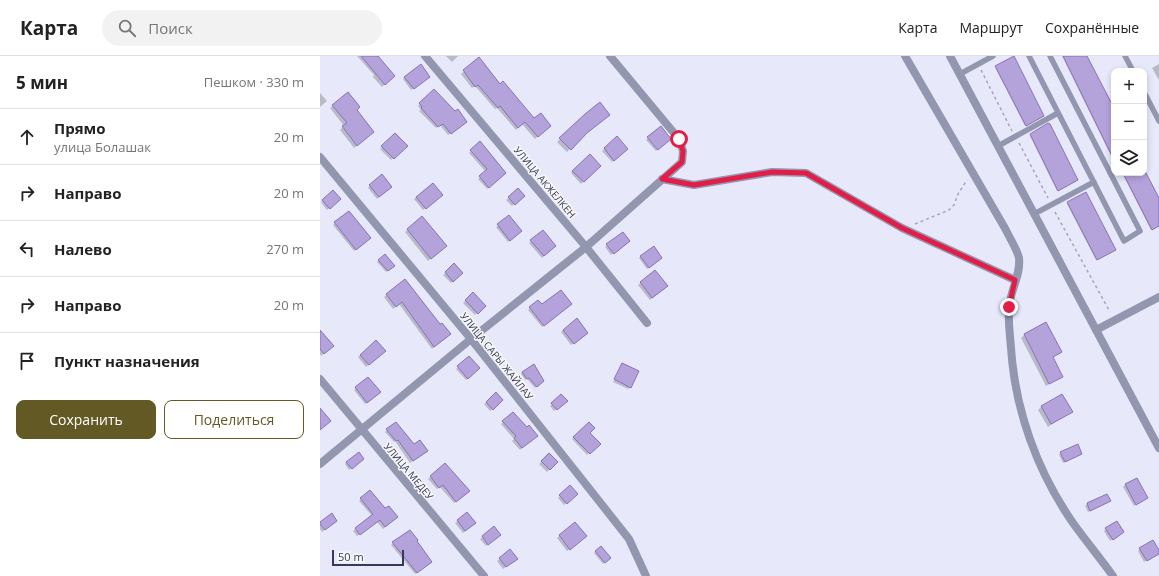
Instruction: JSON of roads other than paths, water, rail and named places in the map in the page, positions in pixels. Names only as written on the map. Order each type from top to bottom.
[{"type":"street","name":"УЛИЦА АКЖЕЛКЕН","points":[[425,56],[586,247],[647,323]]},
{"type":"street","points":[[320,464],[471,339],[586,247],[682,162],[683,151],[679,139],[610,56]]},
{"type":"street","points":[[905,56],[1006,230],[1019,256],[1020,269],[1015,280],[1009,307],[1011,349],[1017,396],[1030,442],[1049,483],[1072,522],[1113,576]]},
{"type":"street","points":[[950,56],[1159,448]]},
{"type":"street","name":"УЛИЦА САРЫ ЖАЙЛАУ","points":[[320,157],[471,339],[629,539],[646,576]]},
{"type":"street","points":[[662,179],[694,185],[772,172],[806,173],[902,228],[1015,280]]},
{"type":"street","points":[[1096,330],[1159,297]]},
{"type":"street","name":"УЛИЦА МЕДЕУ","points":[[320,379],[484,576]]},
{"type":"lane","points":[[960,74],[993,56]]},
{"type":"lane","points":[[1029,56],[1124,241],[1140,231],[1050,56]]},
{"type":"lane","points":[[1125,56],[1131,68]]},
{"type":"lane","points":[[1147,98],[1159,121]]},
{"type":"lane","points":[[998,146],[1058,113]]},
{"type":"lane","points":[[1034,214],[1094,182]]}]
